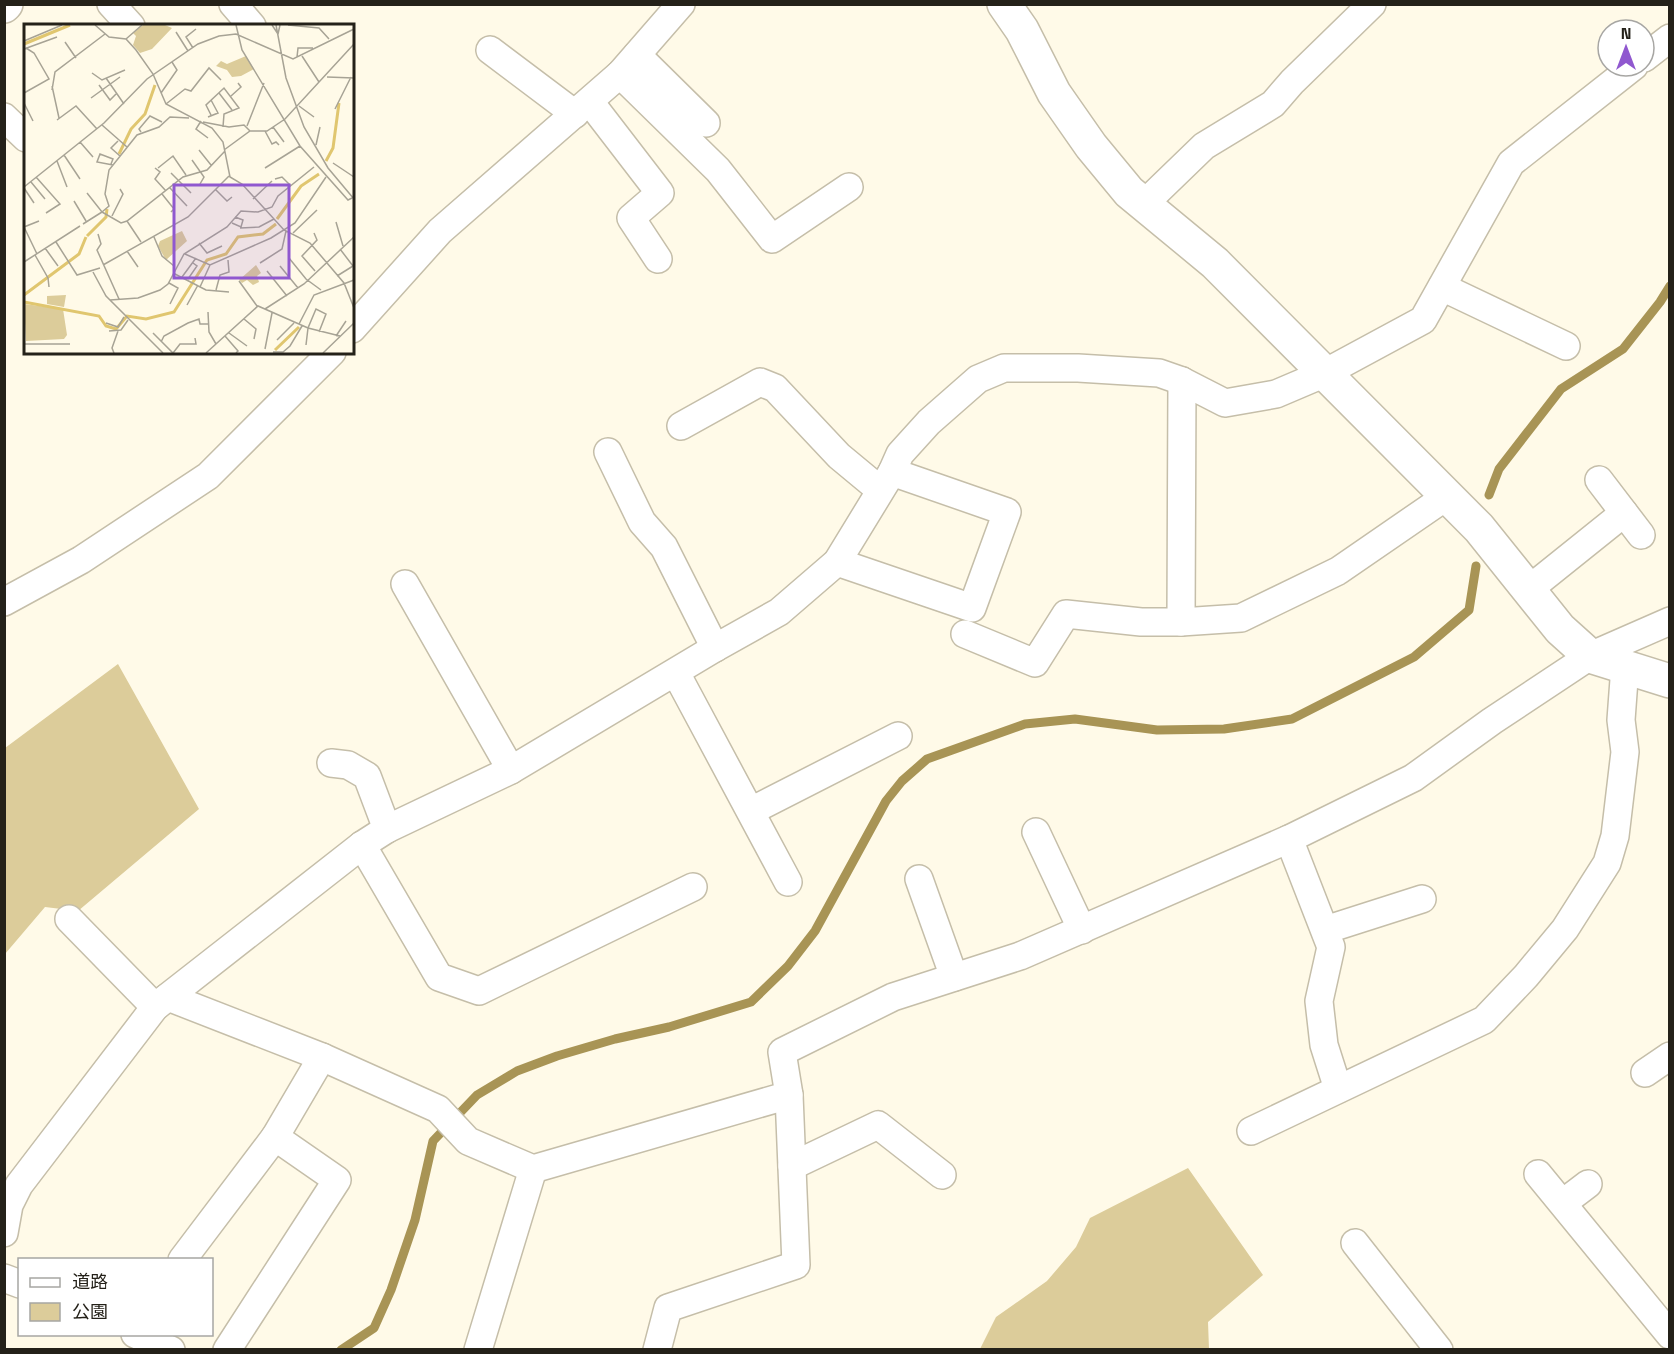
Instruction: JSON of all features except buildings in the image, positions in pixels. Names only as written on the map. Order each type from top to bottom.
[{"type":"street","points":[[111,4],[129,24]]},
{"type":"street","points":[[233,4],[250,24]]},
{"type":"street","points":[[354,327],[440,231],[628,65],[681,4]]},
{"type":"street","points":[[1004,4],[1022,30],[1054,93],[1091,146],[1129,192],[1215,263],[1323,374],[1479,528],[1560,629],[1590,656],[1670,681]]},
{"type":"street","points":[[1144,204],[1204,146],[1273,104],[1292,82],[1372,4]]},
{"type":"street","points":[[1656,49],[1670,38]]},
{"type":"street","points":[[490,50],[582,108],[660,193],[631,219],[658,259]]},
{"type":"street","points":[[628,65],[705,123]]},
{"type":"street","points":[[628,65],[718,170],[772,239],[849,187]]},
{"type":"street","points":[[4,1233],[12,1183],[162,1003],[362,845],[387,829],[511,770],[779,612],[837,562],[900,454],[929,422],[978,379],[1004,368],[1078,368],[1159,373],[1182,381],[1225,403],[1276,394],[1323,374],[1423,320],[1511,163],[1619,78]]},
{"type":"street","points":[[4,117],[24,136]]},
{"type":"street","points":[[1442,287],[1566,346]]},
{"type":"street","points":[[4,602],[81,560],[208,476],[330,354]]},
{"type":"street","points":[[1181,622],[1182,381]]},
{"type":"street","points":[[681,426],[760,382],[775,388],[839,456],[886,481],[1007,512],[972,608],[837,562]]},
{"type":"street","points":[[608,452],[642,522],[664,547],[715,648]]},
{"type":"street","points":[[1599,480],[1641,535]]},
{"type":"street","points":[[965,634],[1035,663],[1066,614],[1141,622],[1241,618],[1338,571],[1446,496]]},
{"type":"street","points":[[1528,590],[1624,513]]},
{"type":"street","points":[[405,584],[511,770]]},
{"type":"street","points":[[657,1350],[669,1308],[796,1265],[789,1095],[782,1052],[893,997],[1020,956],[1289,839],[1413,778],[1492,721],[1590,656],[1670,621]]},
{"type":"street","points":[[1251,1131],[1484,1020],[1526,976],[1565,929],[1607,863],[1615,836],[1624,752],[1621,720],[1624,666]]},
{"type":"street","points":[[676,673],[788,882]]},
{"type":"street","points":[[751,811],[898,736]]},
{"type":"street","points":[[331,763],[348,765],[367,776],[387,829]]},
{"type":"street","points":[[1036,832],[1082,930]]},
{"type":"street","points":[[1289,839],[1331,947],[1319,1001],[1324,1044],[1338,1089]]},
{"type":"street","points":[[362,845],[439,977],[479,991],[693,887]]},
{"type":"street","points":[[919,879],[954,977]]},
{"type":"street","points":[[1325,930],[1422,899]]},
{"type":"street","points":[[69,919],[162,1003],[322,1057],[438,1108],[468,1141],[533,1169],[789,1095]]},
{"type":"street","points":[[183,1258],[274,1137],[322,1057]]},
{"type":"street","points":[[792,1166],[878,1125],[942,1175]]},
{"type":"street","points":[[227,1350],[337,1180],[274,1137]]},
{"type":"street","points":[[478,1350],[533,1169]]},
{"type":"street","points":[[1538,1174],[1670,1335]]},
{"type":"street","points":[[1563,1203],[1588,1184]]},
{"type":"street","points":[[1355,1243],[1440,1350]]},
{"type":"street","points":[[137,1336],[171,1350]]},
{"type":"green space","points":[[118,664],[199,809],[78,911],[45,907],[5,954],[5,748]]},
{"type":"green space","points":[[1188,1168],[1263,1275],[1208,1322],[1209,1349],[980,1349],[996,1317],[1047,1281],[1076,1247],[1090,1218]]},
{"type":"waterway","points":[[1489,495],[1499,469],[1561,389],[1623,349],[1670,286]]},
{"type":"waterway","points":[[341,1350],[374,1328],[391,1290],[415,1220],[433,1141],[477,1095],[517,1071],[557,1056],[615,1039],[669,1027],[751,1002],[788,966],[815,931],[886,801],[902,781],[927,759],[1025,724],[1075,719],[1157,730],[1224,729],[1292,719],[1414,657],[1469,610],[1476,566]]}]
